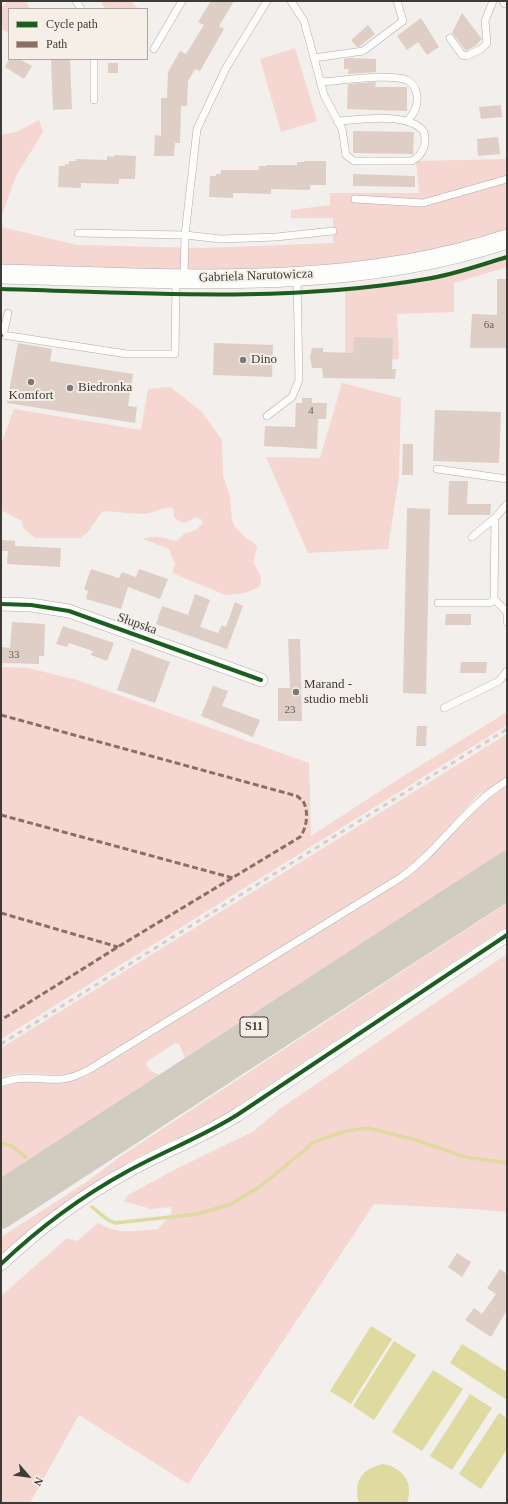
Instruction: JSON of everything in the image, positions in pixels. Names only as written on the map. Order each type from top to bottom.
[{"type":"highway","name":"S11","points":[[1,1192],[507,863]]},
{"type":"highway","name":"S11","points":[[1,1217],[507,888]]},
{"type":"main road","name":"Gabriela Narutowicza","points":[[1,274],[180,278],[296,276],[389,266],[446,256],[507,239]]},
{"type":"street","name":"Słupska","points":[[1,604],[31,605],[69,611],[261,680]]},
{"type":"street","points":[[1,1264],[42,1227],[91,1193],[128,1171],[210,1131],[236,1116],[507,935]]},
{"type":"lane","points":[[154,49],[182,1]]},
{"type":"lane","points":[[8,313],[3,335],[127,354],[175,354],[180,278],[194,139],[198,125],[226,68],[267,1]]},
{"type":"lane","points":[[291,1],[304,21],[324,95],[337,121],[342,129],[346,155],[354,161],[412,161],[421,153],[426,139],[421,128],[408,120],[377,119],[337,121]]},
{"type":"lane","points":[[314,58],[363,50],[403,21],[397,1]]},
{"type":"lane","points":[[450,38],[462,54],[467,56],[481,49],[487,43],[485,21],[493,1]]},
{"type":"lane","points":[[94,60],[94,100]]},
{"type":"lane","points":[[320,82],[391,77],[408,80],[413,84],[417,92],[418,104],[414,114],[408,120]]},
{"type":"lane","points":[[355,199],[423,203],[507,179]]},
{"type":"lane","points":[[78,234],[185,235],[221,239],[276,237],[333,231]]},
{"type":"lane","points":[[267,416],[292,397],[299,380],[296,276]]},
{"type":"lane","points":[[438,469],[507,479]]},
{"type":"lane","points":[[472,537],[495,518],[507,504]]},
{"type":"lane","points":[[495,518],[494,599],[507,612],[507,622]]},
{"type":"lane","points":[[438,603],[490,603],[494,599]]},
{"type":"lane","points":[[444,708],[498,681],[507,671]]},
{"type":"lane","points":[[1,1083],[26,1077],[64,1079],[76,1077],[90,1069],[400,878],[433,852],[475,804],[507,781]]},
{"type":"shaded area","points":[[8,1],[26,1],[30,8],[8,8],[8,32],[1,29],[1,8]]},
{"type":"shaded area","points":[[101,1],[130,1],[138,8],[104,8]]},
{"type":"shaded area","points":[[295,48],[317,121],[281,132],[260,59]]},
{"type":"shaded area","points":[[39,120],[43,132],[16,176],[1,218],[1,135],[16,132]]},
{"type":"shaded area","points":[[507,159],[507,233],[388,260],[241,272],[1,268],[1,227],[77,245],[203,248],[333,243],[333,218],[291,218],[291,210],[330,205],[330,193],[419,193],[416,161]]},
{"type":"shaded area","points":[[507,259],[507,267],[454,283],[454,312],[397,314],[399,359],[345,362],[345,290],[427,281]]},
{"type":"shaded area","points":[[342,383],[401,398],[399,476],[388,549],[308,553],[266,457],[320,458]]},
{"type":"shaded area","points":[[170,387],[202,412],[222,440],[223,476],[230,496],[232,520],[235,527],[257,547],[253,562],[260,574],[261,580],[259,587],[245,593],[225,595],[172,573],[175,564],[169,549],[143,539],[156,537],[177,541],[184,534],[196,530],[203,523],[201,519],[195,517],[184,523],[177,520],[174,517],[173,508],[143,514],[102,512],[88,532],[80,538],[35,538],[23,528],[22,521],[1,510],[1,444],[14,409],[141,430],[148,389]]},
{"type":"shaded area","points":[[1,667],[28,668],[77,680],[309,763],[311,836],[394,782],[507,712],[507,725],[1,1039]]},
{"type":"shaded area","points":[[507,734],[507,777],[477,796],[429,849],[406,870],[83,1069],[61,1075],[26,1073],[9,1075],[1,1078],[1,1048]]},
{"type":"shaded area","points":[[507,786],[507,850],[185,1058],[179,1044],[175,1043],[148,1061],[146,1064],[150,1070],[159,1075],[1,1178],[1,1088],[21,1081],[61,1083],[85,1077],[404,880],[430,857],[479,807]]},
{"type":"shaded area","points":[[507,903],[507,926],[223,1116],[131,1161],[106,1175],[38,1222],[1,1255],[1,1237],[85,1183],[121,1156]]},
{"type":"shaded area","points":[[507,954],[507,1212],[374,1204],[188,1484],[79,1415],[30,1503],[1,1503],[1,1296],[67,1238],[77,1241],[98,1223],[120,1231],[158,1229],[172,1213],[171,1207],[151,1209],[124,1201],[128,1195],[178,1168],[254,1131],[281,1108]]},
{"type":"shaded area","points":[[371,1326],[392,1339],[351,1404],[330,1391]]},
{"type":"shaded area","points":[[394,1341],[416,1355],[374,1420],[353,1406]]},
{"type":"shaded area","points":[[462,1344],[507,1372],[507,1400],[450,1363]]},
{"type":"shaded area","points":[[433,1370],[463,1389],[422,1451],[392,1432]]},
{"type":"shaded area","points":[[470,1394],[492,1408],[452,1470],[430,1456]]},
{"type":"shaded area","points":[[499,1413],[507,1418],[507,1449],[481,1489],[459,1474]]},
{"type":"shaded area","points":[[384,1464],[397,1469],[406,1478],[409,1489],[407,1503],[359,1503],[357,1488],[361,1477],[370,1469]]},
{"type":"building","points":[[211,1],[234,1],[219,26],[224,29],[200,71],[195,69],[188,81],[187,106],[181,106],[180,143],[175,143],[174,156],[154,156],[155,135],[161,136],[161,98],[167,98],[168,72],[180,51],[186,54],[204,25],[198,22]]},
{"type":"building","points":[[462,13],[482,39],[475,46],[466,51],[452,33]]},
{"type":"building","points":[[421,18],[439,47],[427,55],[418,42],[407,50],[397,36]]},
{"type":"building","points":[[368,25],[375,34],[357,47],[351,40]]},
{"type":"building","points":[[344,59],[376,59],[376,72],[348,74],[349,69],[344,69]]},
{"type":"building","points":[[8,60],[21,60],[32,66],[24,79],[5,67]]},
{"type":"building","points":[[51,60],[70,60],[72,109],[53,110]]},
{"type":"building","points":[[108,63],[118,63],[118,73],[108,73]]},
{"type":"building","points":[[376,82],[375,87],[407,87],[407,111],[347,109],[348,84]]},
{"type":"building","points":[[501,105],[502,117],[481,119],[479,107]]},
{"type":"building","points":[[353,131],[414,132],[413,154],[353,153]]},
{"type":"building","points":[[498,137],[500,154],[478,156],[477,139]]},
{"type":"building","points":[[114,155],[136,156],[135,179],[119,179],[119,184],[81,183],[81,188],[58,187],[59,166],[65,166],[65,164],[69,164],[69,161],[76,161],[76,159],[107,160],[107,156],[114,157]]},
{"type":"building","points":[[326,161],[326,185],[310,185],[310,190],[271,189],[271,194],[233,193],[233,198],[209,197],[210,176],[221,174],[221,170],[259,170],[259,166],[297,165],[297,162]]},
{"type":"building","points":[[353,174],[415,176],[415,187],[353,186]]},
{"type":"building","points":[[497,279],[507,279],[507,348],[470,348],[472,314],[497,315]]},
{"type":"building","points":[[354,337],[393,338],[392,369],[396,369],[395,379],[323,378],[322,368],[312,368],[310,357],[312,348],[323,348],[323,352],[353,353]]},
{"type":"building","name":"Biedronka","points":[[18,343],[52,349],[50,361],[133,374],[128,406],[137,407],[135,423],[7,403]]},
{"type":"building","name":"Dino","points":[[214,343],[273,345],[272,377],[213,375]]},
{"type":"building","points":[[302,398],[312,398],[312,403],[327,403],[326,419],[318,419],[317,449],[264,446],[265,426],[295,427],[296,403],[302,403]]},
{"type":"building","points":[[435,410],[501,412],[499,463],[433,461]]},
{"type":"building","points":[[403,444],[413,444],[413,475],[402,475]]},
{"type":"building","points":[[449,481],[468,481],[467,504],[491,504],[490,515],[448,515]]},
{"type":"building","points":[[407,508],[430,509],[426,694],[403,693]]},
{"type":"building","points":[[1,540],[15,541],[15,546],[61,548],[60,567],[7,564],[8,551],[1,551]]},
{"type":"building","points":[[91,569],[119,578],[122,572],[136,577],[139,569],[168,579],[160,599],[128,587],[121,609],[86,599],[88,591],[84,589]]},
{"type":"building","points":[[195,594],[210,600],[200,627],[218,633],[222,625],[226,627],[235,602],[243,606],[227,649],[156,624],[162,606],[188,615]]},
{"type":"building","points":[[446,614],[471,614],[471,625],[445,625]]},
{"type":"building","points":[[12,622],[45,624],[44,656],[39,656],[39,664],[1,663],[1,647],[10,648]]},
{"type":"building","points":[[63,626],[114,643],[107,661],[91,655],[93,651],[69,643],[67,647],[56,644]]},
{"type":"building","points":[[288,639],[300,639],[302,721],[278,721],[278,688],[290,688]]},
{"type":"building","points":[[132,648],[170,662],[155,703],[117,690]]},
{"type":"building","points":[[461,662],[487,662],[486,673],[460,673]]},
{"type":"building","points":[[213,686],[228,691],[222,706],[260,720],[253,737],[201,716]]},
{"type":"building","points":[[417,726],[427,726],[426,746],[416,746]]},
{"type":"building","points":[[457,1253],[471,1262],[462,1277],[448,1267]]},
{"type":"building","points":[[500,1269],[507,1274],[507,1310],[491,1337],[465,1320],[474,1308],[482,1314],[496,1294],[487,1288]]},
{"type":"waterway","points":[[92,1207],[108,1220],[115,1223],[198,1214],[231,1204],[261,1186],[314,1142],[346,1131],[369,1128],[416,1140],[465,1157],[507,1163]]},
{"type":"waterway","points":[[1,1143],[12,1146],[26,1157]]},
{"type":"railway","points":[[1,1044],[507,729]]},
{"type":"marked path","points":[[1,715],[297,796],[303,801],[307,814],[306,824],[300,837],[121,945],[1,1020]]},
{"type":"marked path","points":[[1,815],[233,878]]},
{"type":"marked path","points":[[1,913],[118,947]]},
{"type":"cycle path","points":[[1,289],[161,294],[267,294],[320,291],[373,286],[436,277],[507,257]]},
{"type":"cycle path","points":[[1,604],[31,605],[69,611],[261,680]]},
{"type":"cycle path","points":[[1,1264],[46,1225],[94,1191],[142,1164],[237,1115],[507,935]]},
{"type":"place","name":"Dino","points":[[243,360]]},
{"type":"place","name":"Komfort","points":[[31,382]]},
{"type":"place","name":"Biedronka","points":[[70,388]]},
{"type":"place","name":"Marand - studio mebli","points":[[296,692]]}]
